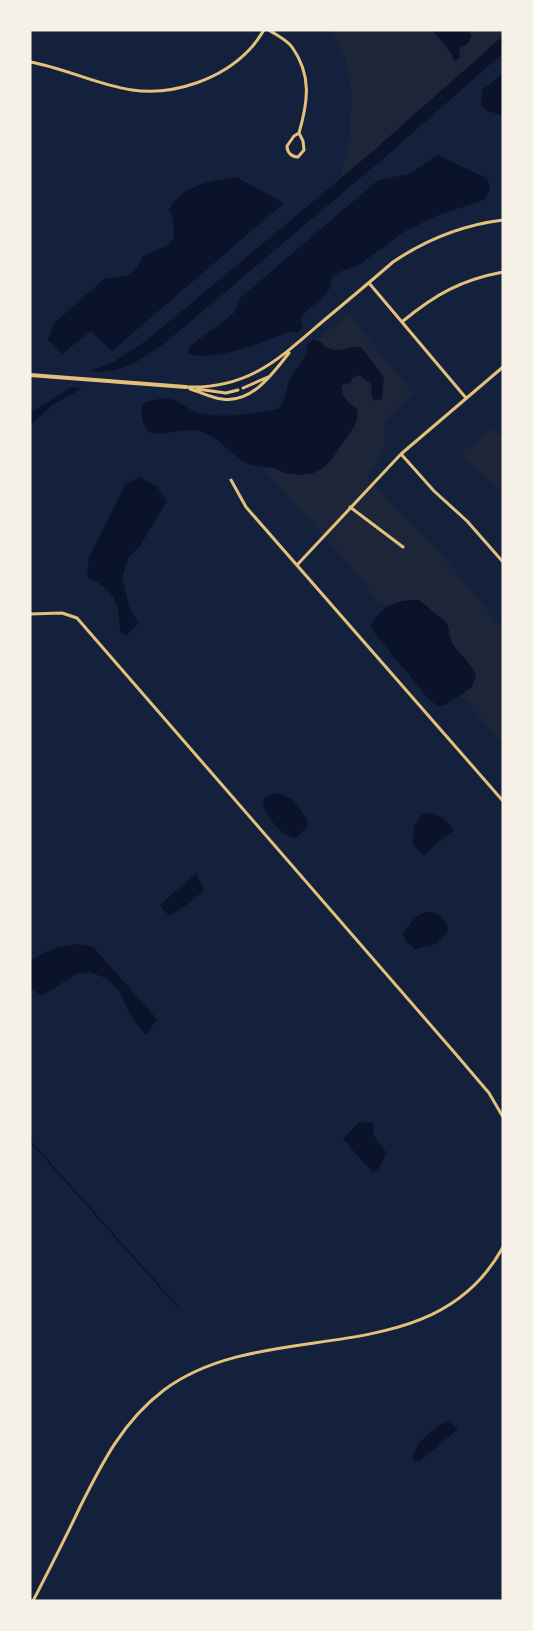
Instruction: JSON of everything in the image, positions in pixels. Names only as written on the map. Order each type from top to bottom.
[{"type":"street","points":[[30,62],[134,91],[165,91],[219,73],[250,49],[267,30],[291,46],[307,77],[305,111],[299,133],[304,150],[298,157],[294,157],[289,153],[287,146],[299,133]]},
{"type":"street","points":[[30,375],[186,387],[213,387],[248,376],[292,349],[408,252],[438,236],[472,225],[503,220]]},
{"type":"street","points":[[402,321],[442,292],[478,277],[503,272]]},
{"type":"street","points":[[369,283],[466,398]]},
{"type":"street","points":[[186,387],[223,400],[251,393],[260,388],[292,349]]},
{"type":"street","points":[[297,565],[401,454],[503,367]]},
{"type":"street","points":[[243,388],[272,374]]},
{"type":"street","points":[[186,387],[213,393],[238,390]]},
{"type":"street","points":[[401,454],[434,491],[467,521],[503,562]]},
{"type":"street","points":[[231,480],[246,507],[503,801]]},
{"type":"street","points":[[350,507],[403,547]]},
{"type":"street","points":[[30,614],[62,613],[77,618],[484,1088],[503,1117]]},
{"type":"street","points":[[33,1601],[109,1450],[138,1412],[164,1390],[183,1378],[220,1362],[402,1327],[436,1314],[468,1293],[488,1271],[503,1247]]},
{"type":"shaded area","points":[[331,30],[503,30],[503,36],[341,178],[342,166],[347,156],[352,98],[345,56]]},
{"type":"shaded area","points":[[432,30],[467,30],[472,36],[468,43],[459,49],[460,57],[454,62],[452,54]]},
{"type":"shaded area","points":[[503,36],[503,53],[391,152],[165,343],[130,365],[112,371],[90,371],[115,361],[147,340],[370,154]]},
{"type":"shaded area","points":[[503,74],[503,115],[486,111],[481,105],[482,90]]},
{"type":"shaded area","points":[[438,155],[484,177],[488,181],[490,190],[484,200],[436,216],[402,233],[359,265],[339,272],[332,278],[330,288],[323,297],[303,314],[301,322],[303,328],[297,333],[285,333],[228,353],[206,356],[189,354],[190,346],[234,313],[239,299],[378,180],[409,174]]},
{"type":"shaded area","points":[[236,177],[284,203],[112,351],[91,331],[62,354],[48,340],[53,324],[104,279],[129,275],[138,266],[143,256],[168,245],[174,238],[173,219],[169,210],[175,201],[189,189]]},
{"type":"shaded area","points":[[348,314],[413,393],[384,422],[385,449],[367,476],[391,504],[441,554],[503,630],[503,744],[462,696],[472,687],[459,652],[452,644],[446,623],[419,600],[395,602],[388,605],[379,602],[347,562],[263,468],[271,467],[290,474],[330,462],[353,427],[351,406],[347,403],[341,388],[342,385],[350,383],[353,377],[360,375],[371,384],[372,392],[382,399],[378,369],[361,347],[334,350],[328,349],[318,340]]},
{"type":"shaded area","points":[[313,340],[334,350],[361,347],[384,378],[382,399],[374,401],[371,384],[360,375],[353,377],[350,383],[342,385],[342,393],[357,409],[357,419],[327,465],[321,469],[300,475],[256,466],[246,463],[214,438],[202,432],[188,430],[159,434],[148,431],[144,425],[142,408],[144,404],[163,399],[175,400],[194,411],[210,415],[240,415],[278,409],[284,399],[291,376],[303,360],[307,345]]},
{"type":"shaded area","points":[[71,387],[83,388],[54,404],[30,425],[30,413]]},
{"type":"shaded area","points":[[492,428],[503,439],[503,493],[461,454]]},
{"type":"shaded area","points":[[140,477],[157,487],[167,501],[140,546],[128,558],[122,578],[130,610],[139,623],[126,636],[120,631],[118,611],[113,598],[109,592],[87,576],[89,557],[125,485]]},
{"type":"shaded area","points":[[419,600],[447,623],[452,644],[476,674],[472,687],[444,706],[436,705],[427,697],[371,626],[380,613],[391,605],[403,601]]},
{"type":"shaded area","points":[[279,793],[292,799],[308,820],[307,827],[296,838],[281,831],[263,806],[268,796]]},
{"type":"shaded area","points":[[432,813],[443,818],[455,830],[424,856],[412,844],[414,826],[422,814]]},
{"type":"shaded area","points":[[196,873],[204,890],[169,916],[160,905]]},
{"type":"shaded area","points":[[425,912],[441,916],[448,926],[448,931],[436,944],[415,949],[405,941],[403,932],[416,917]]},
{"type":"shaded area","points":[[78,944],[93,947],[157,1019],[146,1035],[129,1013],[121,994],[108,979],[90,972],[76,974],[42,996],[30,988],[30,961],[53,949]]},
{"type":"shaded area","points":[[359,1122],[373,1123],[374,1136],[386,1152],[380,1167],[373,1173],[343,1139]]},
{"type":"shaded area","points":[[449,1420],[458,1429],[419,1462],[413,1460],[414,1453],[421,1442],[431,1431]]},
{"type":"waterway","points":[[30,1141],[177,1306]]}]
